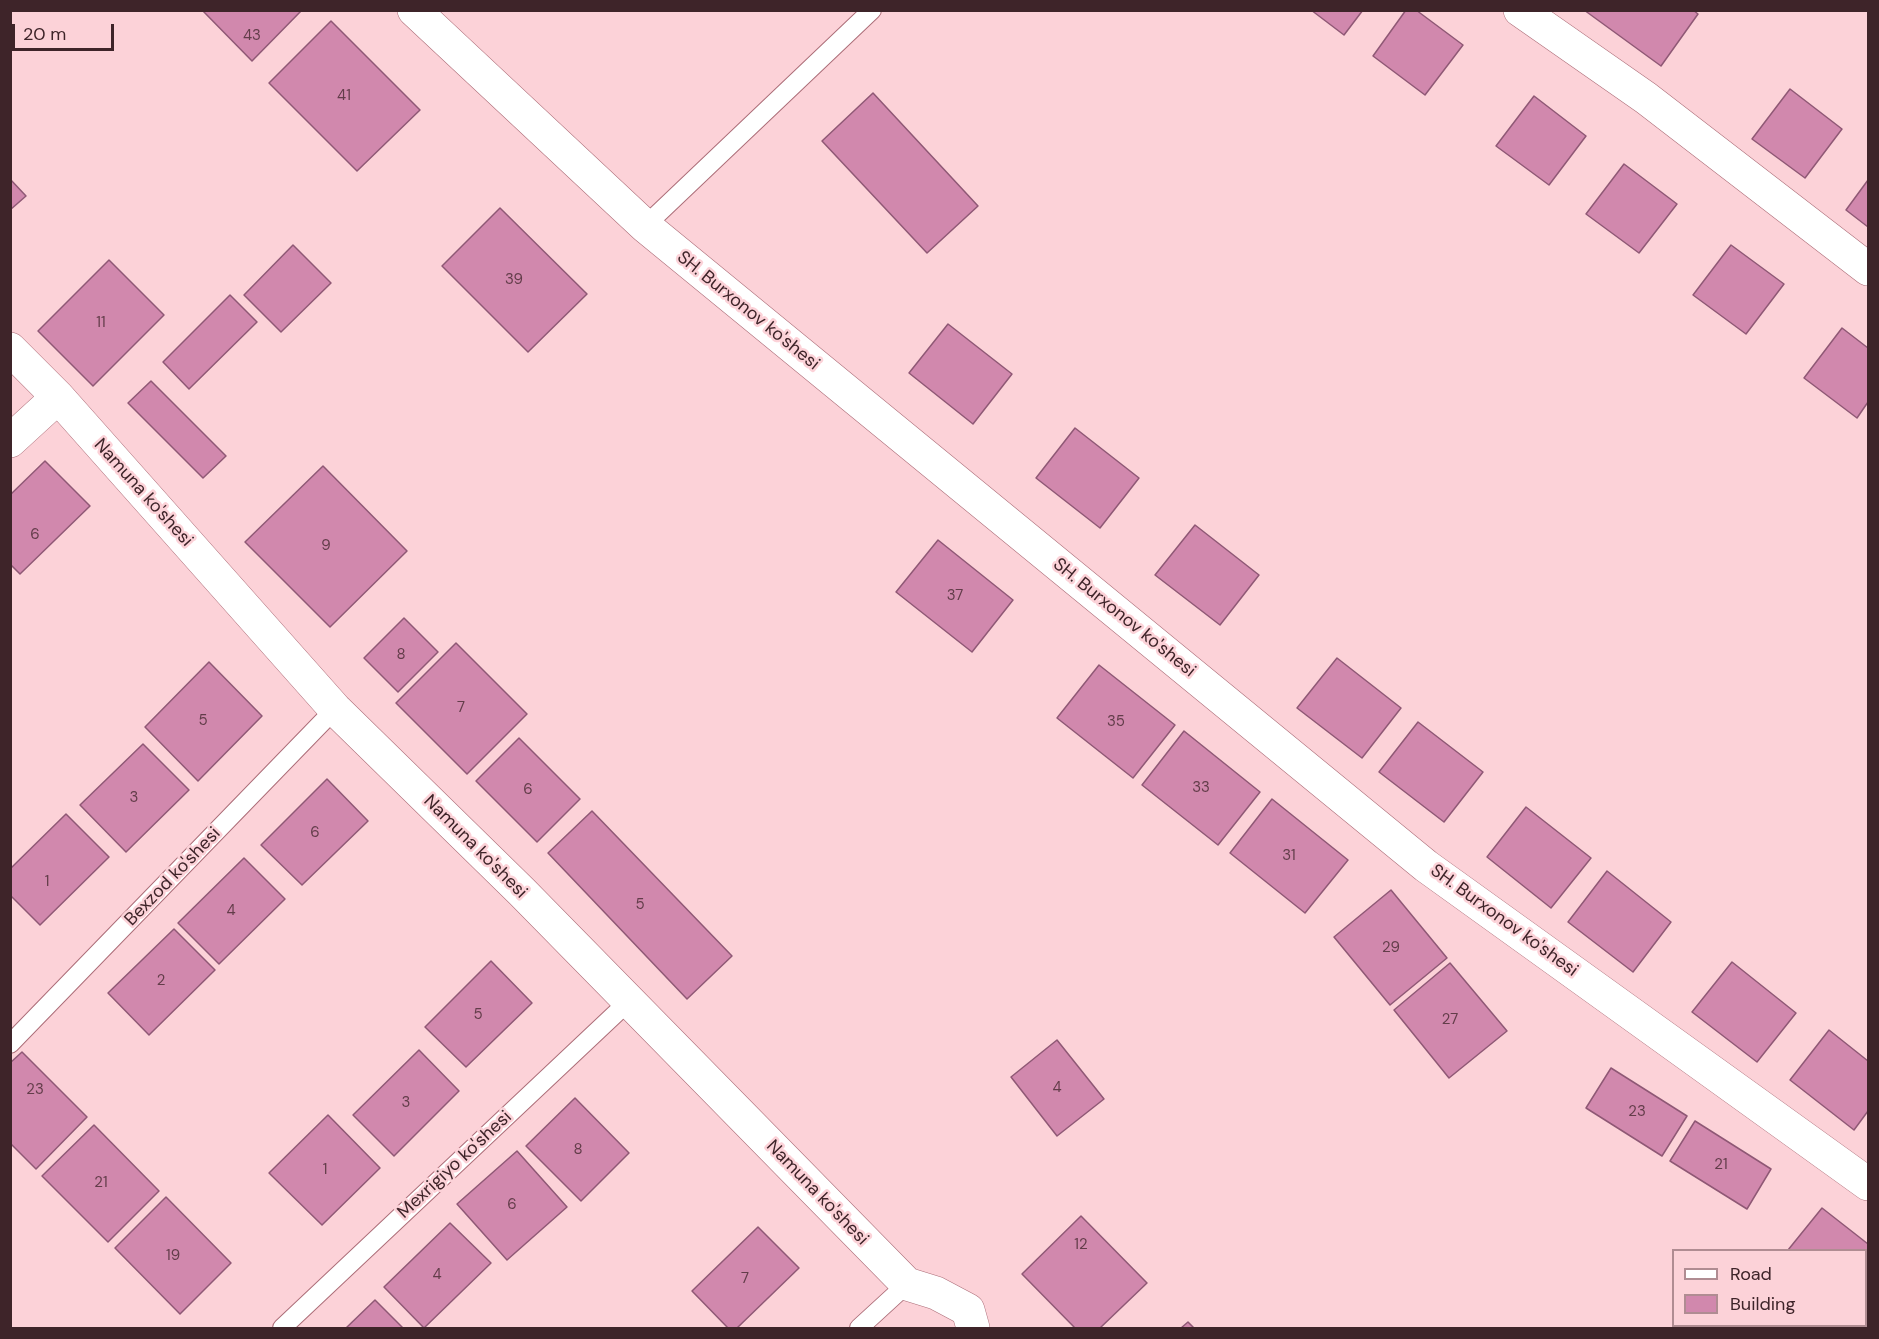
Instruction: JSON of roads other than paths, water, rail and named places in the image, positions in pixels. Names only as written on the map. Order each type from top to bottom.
[{"type":"street","name":"SH. Burxonov ko'shesi","points":[[414,10],[645,226],[1426,866],[1869,1184]]},
{"type":"street","points":[[1520,10],[1646,98],[1869,269]]},
{"type":"street","name":"Namuna ko'shesi","points":[[10,349],[58,397],[336,709],[522,892],[907,1284],[936,1293],[970,1319]]},
{"type":"street","points":[[10,441],[58,397]]},
{"type":"lane","points":[[645,226],[872,10]]},
{"type":"lane","name":"Bexzod ko'shesi","points":[[10,1044],[336,709]]},
{"type":"lane","name":"Mexrigiyo ko'shesi","points":[[282,1329],[629,1001]]},
{"type":"lane","points":[[859,1329],[907,1284]]}]
